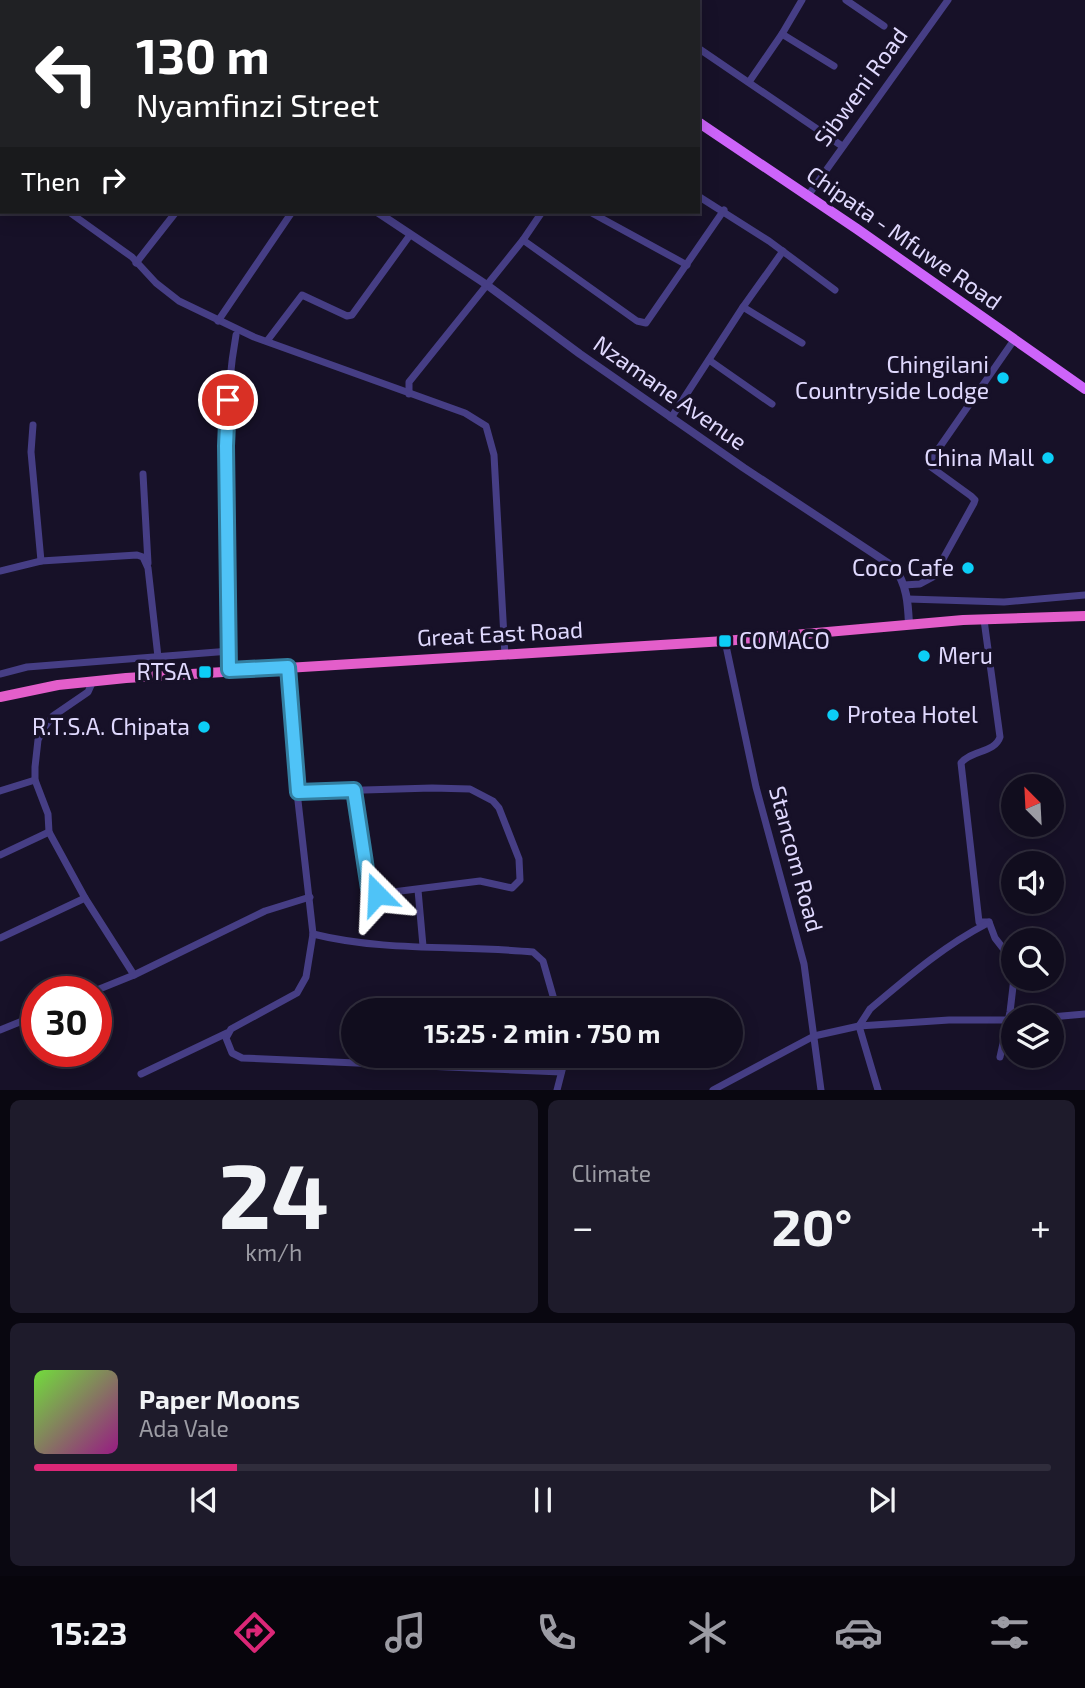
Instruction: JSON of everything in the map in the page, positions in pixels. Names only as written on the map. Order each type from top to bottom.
[{"type":"highway","name":"Great East Road","points":[[1004,619],[1085,610]]},
{"type":"highway","name":"Great East Road","points":[[0,697],[58,685],[229,670],[505,656],[724,641],[909,624],[1085,616]]},
{"type":"main road","name":"Chipata - Mfuwe Road","points":[[700,123],[1085,389]]},
{"type":"street","points":[[749,82],[802,0]]},
{"type":"street","points":[[846,0],[884,26]]},
{"type":"street","name":"Sibweni Road","points":[[807,197],[946,0]]},
{"type":"street","points":[[782,34],[834,66]]},
{"type":"street","points":[[700,49],[842,146]]},
{"type":"street","points":[[700,196],[724,210],[835,290]]},
{"type":"street","points":[[523,240],[641,323],[646,323],[724,210]]},
{"type":"street","points":[[72,214],[119,248],[179,301],[218,321],[479,420],[486,426],[494,455],[505,656]]},
{"type":"street","points":[[136,263],[174,214]]},
{"type":"street","points":[[218,321],[291,214]]},
{"type":"street","name":"Nzamane Avenue","points":[[380,214],[487,285],[671,418],[894,567],[908,599],[909,624]]},
{"type":"street","points":[[409,394],[409,382],[523,240],[541,214]]},
{"type":"street","points":[[594,214],[687,265]]},
{"type":"street","points":[[267,341],[302,296],[306,295],[348,316],[352,315],[410,235]]},
{"type":"street","points":[[671,418],[782,251]]},
{"type":"street","points":[[743,307],[802,343]]},
{"type":"street","points":[[229,670],[226,446],[229,377],[236,335]]},
{"type":"street","points":[[904,585],[920,584],[933,578],[974,503],[975,500],[971,496],[931,467],[930,461],[1014,340]]},
{"type":"street","points":[[709,360],[772,404]]},
{"type":"street","points":[[33,425],[31,452],[41,561]]},
{"type":"street","points":[[143,474],[158,657]]},
{"type":"street","points":[[0,571],[41,561],[137,555],[143,557],[149,568]]},
{"type":"street","points":[[908,599],[1004,602],[1085,595]]},
{"type":"street","points":[[984,620],[1000,737],[996,746],[969,755],[961,763],[979,922],[989,922]]},
{"type":"street","name":"Stancom Road","points":[[724,641],[756,787],[804,964],[821,1090]]},
{"type":"street","points":[[0,674],[27,667],[230,651]]},
{"type":"street","points":[[141,1074],[229,1031],[297,993],[306,977],[313,934],[288,667]]},
{"type":"street","points":[[93,681],[88,692],[53,716],[44,728],[38,740],[35,779],[48,814],[49,832],[85,898],[134,975]]},
{"type":"street","points":[[0,791],[35,779]]},
{"type":"street","points":[[298,792],[354,790],[432,788],[470,789],[493,801],[499,808],[522,870],[520,880],[512,888],[480,881],[377,894],[369,889],[354,790]]},
{"type":"street","points":[[0,855],[49,832]]},
{"type":"street","points":[[418,890],[423,946]]},
{"type":"street","points":[[112,984],[265,911],[310,897]]},
{"type":"street","points":[[0,938],[85,898]]},
{"type":"street","points":[[989,922],[1001,946]]},
{"type":"street","points":[[878,1090],[859,1026],[870,1009],[943,949],[989,922]]},
{"type":"street","points":[[313,934],[344,942],[533,952],[543,961],[554,998]]},
{"type":"street","points":[[1064,1016],[1085,1014]]},
{"type":"street","points":[[713,1090],[814,1037],[859,1026],[949,1020],[1001,1020]]},
{"type":"street","points":[[0,1030],[21,1021]]},
{"type":"street","points":[[229,1031],[228,1045],[232,1054],[242,1058],[561,1072]]},
{"type":"street","points":[[557,1090],[562,1068]]},
{"type":"place","name":"Chingilani Countryside Lodge","points":[[1003,378]]},
{"type":"place","name":"China Mall","points":[[1048,458]]},
{"type":"place","name":"Coco Cafe","points":[[968,568]]},
{"type":"place","name":"COMACO","points":[[725,641]]},
{"type":"place","name":"Meru","points":[[924,656]]},
{"type":"place","name":"RTSA","points":[[205,672]]},
{"type":"place","name":"Protea Hotel","points":[[833,715]]},
{"type":"place","name":"R.T.S.A. Chipata","points":[[204,727]]},
{"type":"route","points":[[228,400],[226,446],[229,670],[288,667],[298,792],[354,790],[369,889],[377,894]]}]
